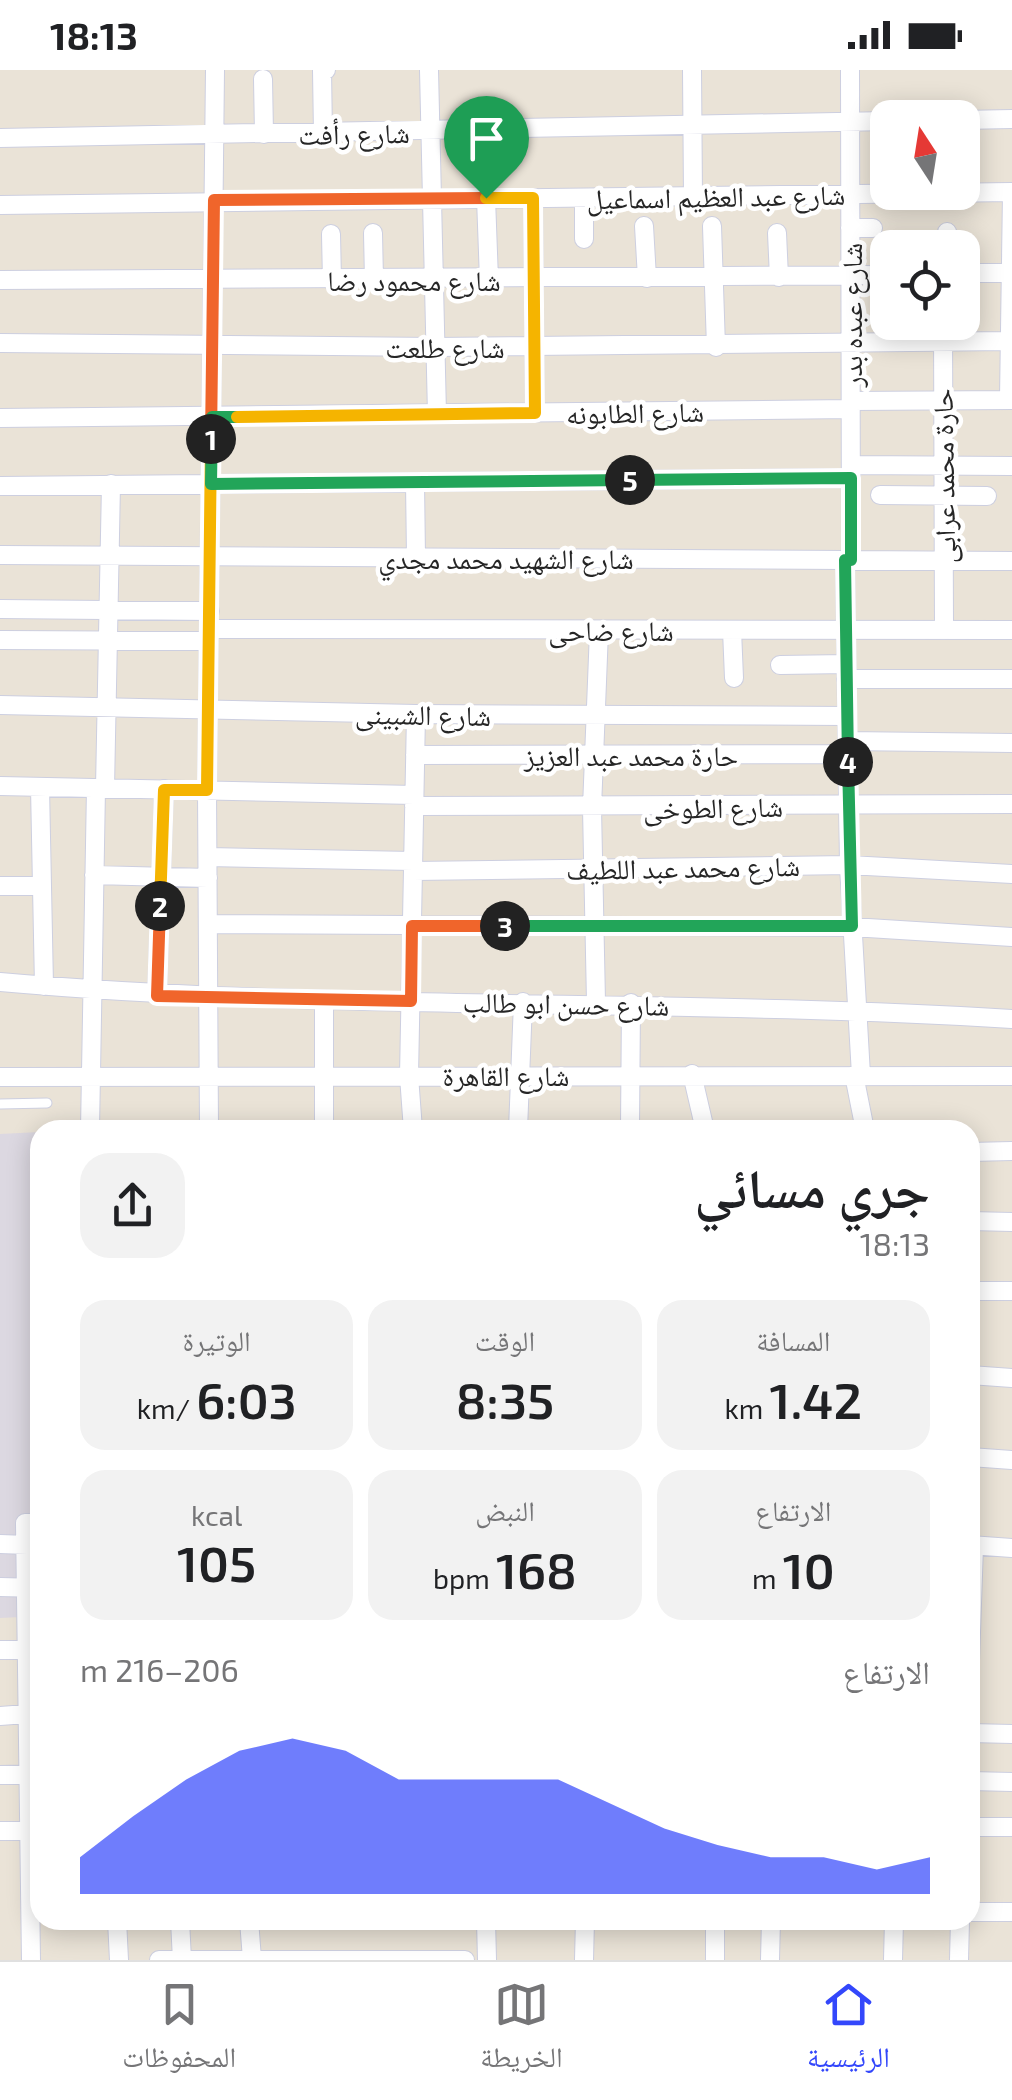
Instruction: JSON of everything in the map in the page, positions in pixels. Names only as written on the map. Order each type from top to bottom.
[{"type":"street","points":[[210,1120],[207,790],[215,70]]},
{"type":"street","points":[[323,134],[324,70]]},
{"type":"street","points":[[429,70],[437,414]]},
{"type":"street","points":[[692,70],[692,197]]},
{"type":"street","name":"شارع عبده بدر","points":[[850,70],[848,865],[864,1120]]},
{"type":"street","points":[[263,79],[264,134]]},
{"type":"street","points":[[980,120],[1012,119]]},
{"type":"street","name":"شارع رأفت","points":[[0,138],[870,121]]},
{"type":"street","points":[[1011,400],[1012,192]]},
{"type":"street","name":"شارع عبد العظيم اسماعيل","points":[[0,205],[1012,192]]},
{"type":"street","points":[[486,198],[489,280]]},
{"type":"street","points":[[533,198],[535,413]]},
{"type":"street","points":[[584,198],[584,239]]},
{"type":"street","points":[[644,226],[646,278]]},
{"type":"street","points":[[712,226],[716,346]]},
{"type":"street","points":[[850,228],[873,228]]},
{"type":"street","points":[[778,233],[779,276]]},
{"type":"street","points":[[331,234],[332,281]]},
{"type":"street","points":[[374,234],[374,280]]},
{"type":"street","points":[[980,274],[1011,273]]},
{"type":"street","name":"شارع محمود رضا","points":[[0,280],[213,282],[870,274]]},
{"type":"street","name":"شارع طلعت","points":[[0,343],[534,347],[1009,341]]},
{"type":"street","name":"حارة محمد عرابى","points":[[943,342],[944,629]]},
{"type":"street","name":"شارع الطابونه","points":[[0,418],[535,413],[1011,400]]},
{"type":"street","points":[[0,486],[415,482],[1012,466]]},
{"type":"street","points":[[415,482],[416,557]]},
{"type":"street","points":[[90,1120],[94,874],[107,709],[111,484]]},
{"type":"street","points":[[880,495],[987,496]]},
{"type":"street","name":"شارع الشهيد محمد مجدي","points":[[0,555],[1012,561]]},
{"type":"street","points":[[0,609],[108,610],[209,627]]},
{"type":"street","name":"شارع ضاحى","points":[[0,640],[108,640],[209,627],[1012,630]]},
{"type":"street","points":[[732,630],[734,678]]},
{"type":"street","points":[[596,1002],[592,808],[599,631]]},
{"type":"street","points":[[780,664],[846,672],[1012,679]]},
{"type":"street","name":"شارع الشبينى","points":[[0,705],[416,714],[847,716]]},
{"type":"street","points":[[412,1120],[409,1076],[416,714]]},
{"type":"street","name":"حارة محمد عبد العزيز","points":[[415,755],[593,756],[1012,743]]},
{"type":"street","name":"شارع الطوخى","points":[[0,786],[207,790],[592,808],[1012,804]]},
{"type":"street","points":[[40,787],[44,986]]},
{"type":"street","points":[[157,996],[164,790]]},
{"type":"street","name":"شارع محمد عبد اللطيف","points":[[208,857],[413,866],[848,865],[1012,874]]},
{"type":"street","points":[[94,874],[208,878]]},
{"type":"street","points":[[0,886],[42,886]]},
{"type":"street","points":[[208,924],[852,926],[1012,937]]},
{"type":"street","name":"شارع حسن ابو طالب","points":[[0,982],[209,998],[596,1002],[1012,1019]]},
{"type":"street","points":[[324,1002],[324,1120]]},
{"type":"street","points":[[518,1120],[523,1002]]},
{"type":"street","points":[[630,1120],[631,1003]]},
{"type":"street","points":[[692,1074],[702,1120]]},
{"type":"street","name":"شارع القاهرة","points":[[0,1076],[1012,1076]]},
{"type":"street","points":[[980,1152],[1012,1151]]},
{"type":"street","points":[[980,1221],[1012,1222]]},
{"type":"street","points":[[980,1291],[1012,1290]]},
{"type":"street","points":[[980,1376],[1012,1378]]},
{"type":"street","points":[[980,1458],[1012,1460]]},
{"type":"street","points":[[30,1532],[30,1563]]},
{"type":"street","points":[[0,1544],[27,1545]]},
{"type":"street","points":[[980,1546],[1012,1548]]},
{"type":"street","points":[[0,1587],[30,1588]]},
{"type":"street","points":[[0,1650],[30,1648]]},
{"type":"street","points":[[0,1716],[30,1713]]},
{"type":"street","points":[[980,1733],[1012,1734]]},
{"type":"street","points":[[0,1775],[30,1774]]},
{"type":"street","points":[[980,1781],[1012,1782]]},
{"type":"street","points":[[980,1827],[1012,1827]]},
{"type":"street","points":[[0,1831],[30,1835]]},
{"type":"street","points":[[980,1912],[1012,1912]]},
{"type":"street","points":[[31,1960],[33,1930]]},
{"type":"street","points":[[117,1930],[118,1960]]},
{"type":"street","points":[[180,1930],[182,1960]]},
{"type":"street","points":[[251,1930],[252,1959]]},
{"type":"street","points":[[486,1930],[486,1960]]},
{"type":"street","points":[[584,1960],[585,1930]]},
{"type":"street","points":[[715,1930],[715,1960]]},
{"type":"street","points":[[770,1930],[770,1960]]},
{"type":"street","points":[[893,1960],[894,1930]]},
{"type":"street","points":[[959,1960],[960,1930]]},
{"type":"street","points":[[160,1960],[464,1960]]},
{"type":"lane","points":[[0,1104],[46,1103]]},
{"type":"shaded area","points":[[30,1132],[30,1616],[0,1618],[0,1134]]},
{"type":"route","points":[[486,198],[533,198],[535,413],[212,417],[211,484],[851,478],[851,560],[845,560],[852,926],[412,926],[411,1001],[157,996],[164,790],[207,790],[214,200],[486,198]]}]
